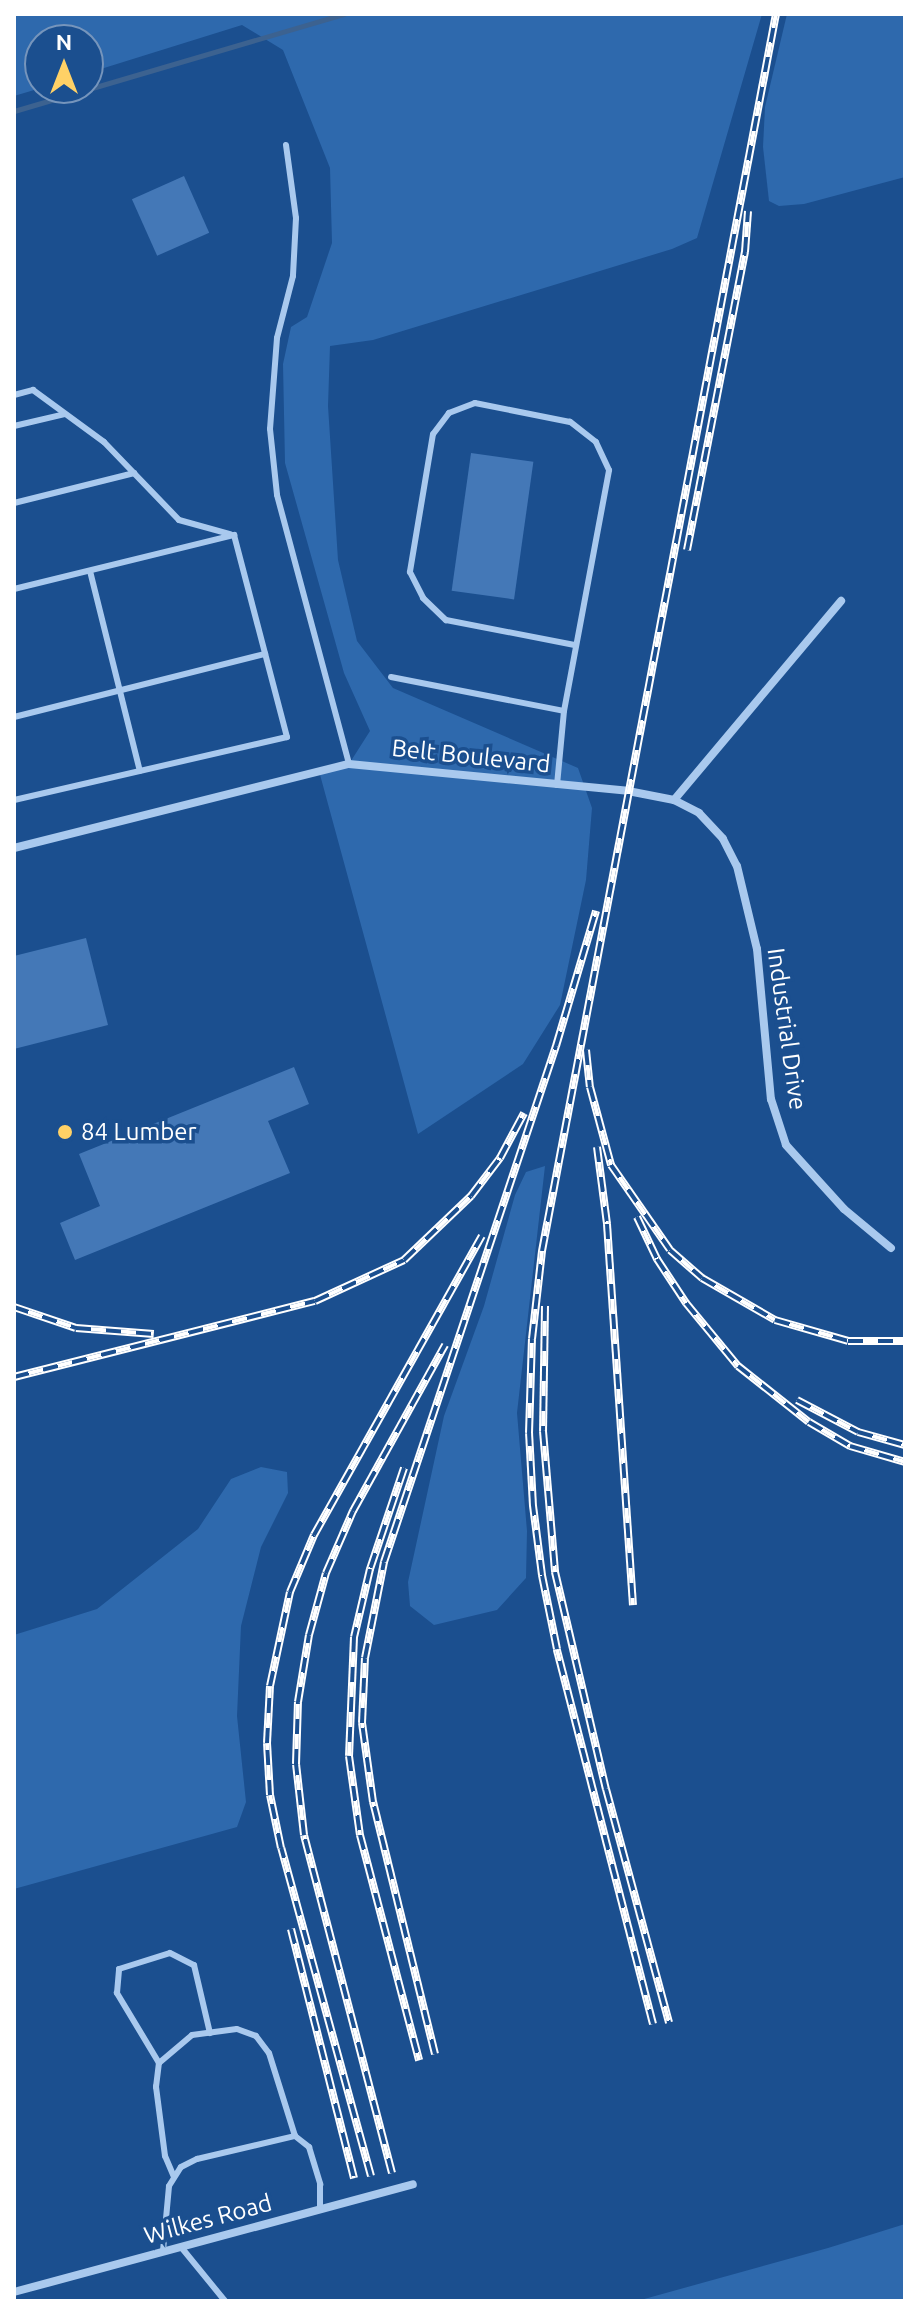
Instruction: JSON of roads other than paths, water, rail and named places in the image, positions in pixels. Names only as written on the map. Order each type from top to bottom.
[{"type":"street","points":[[674,800],[841,601]]},
{"type":"street","name":"Belt Boulevard","points":[[14,848],[349,764],[674,800]]},
{"type":"street","name":"Industrial Drive","points":[[674,800],[699,813],[723,839],[737,866],[757,949],[771,1099],[786,1145],[844,1209],[891,1248]]},
{"type":"street","name":"Wilkes Road","points":[[14,2292],[413,2184]]},
{"type":"lane","points":[[286,145],[296,218],[293,276],[277,338],[270,429],[274,469],[277,495],[349,764]]},
{"type":"lane","points":[[14,395],[33,390],[104,442],[179,520],[234,535]]},
{"type":"lane","points":[[557,785],[564,711],[609,470],[596,442],[570,422],[475,403],[449,413],[433,434],[410,572],[423,598],[446,620],[575,645]]},
{"type":"lane","points":[[14,426],[65,414]]},
{"type":"lane","points":[[14,503],[134,473]]},
{"type":"lane","points":[[14,589],[234,535]]},
{"type":"lane","points":[[14,800],[287,737],[234,535]]},
{"type":"lane","points":[[90,571],[140,771]]},
{"type":"lane","points":[[14,717],[265,654]]},
{"type":"lane","points":[[391,677],[564,711]]},
{"type":"lane","points":[[174,2177],[165,2156],[156,2087],[159,2063],[117,1993],[119,1969],[170,1953],[194,1965],[210,2033]]},
{"type":"lane","points":[[159,2063],[192,2035],[237,2029],[256,2036],[269,2053],[295,2136],[309,2147],[320,2184],[320,2209]]},
{"type":"lane","points":[[163,2251],[169,2186],[181,2167],[197,2159],[295,2136]]},
{"type":"lane","points":[[181,2247],[225,2301]]},
{"type":"waterway","points":[[14,111],[344,14]]},
{"type":"railway","points":[[653,2024],[557,1649],[542,1575],[533,1506],[529,1433],[532,1339],[542,1251],[776,14]]},
{"type":"railway","points":[[687,550],[745,252],[748,211]]},
{"type":"railway","points":[[435,2054],[373,1802],[362,1723],[365,1658],[384,1562],[556,1046],[596,911]]},
{"type":"railway","points":[[586,1050],[590,1087],[611,1165],[670,1250],[702,1278],[775,1320],[848,1341],[905,1341]]},
{"type":"railway","points":[[14,1377],[315,1301],[404,1260],[471,1196],[500,1158],[524,1113]]},
{"type":"railway","points":[[597,1147],[607,1224],[633,1605]]},
{"type":"railway","points":[[637,1217],[657,1259],[686,1303],[738,1366],[809,1422],[850,1446],[905,1462]]},
{"type":"railway","points":[[371,2176],[281,1848],[270,1795],[267,1743],[270,1686],[290,1592],[314,1535],[482,1236]]},
{"type":"railway","points":[[545,1306],[543,1431],[555,1572],[606,1789],[669,2023]]},
{"type":"railway","points":[[14,1307],[76,1328],[154,1334]]},
{"type":"railway","points":[[392,2173],[304,1835],[296,1764],[298,1702],[309,1635],[326,1573],[353,1511],[445,1345]]},
{"type":"railway","points":[[797,1400],[858,1432],[905,1445]]},
{"type":"railway","points":[[404,1468],[370,1569],[354,1637],[349,1756],[360,1835],[419,2060]]},
{"type":"railway","points":[[291,1929],[354,2178]]},
{"type":"place","name":"84 Lumber","points":[[65,1132]]}]
